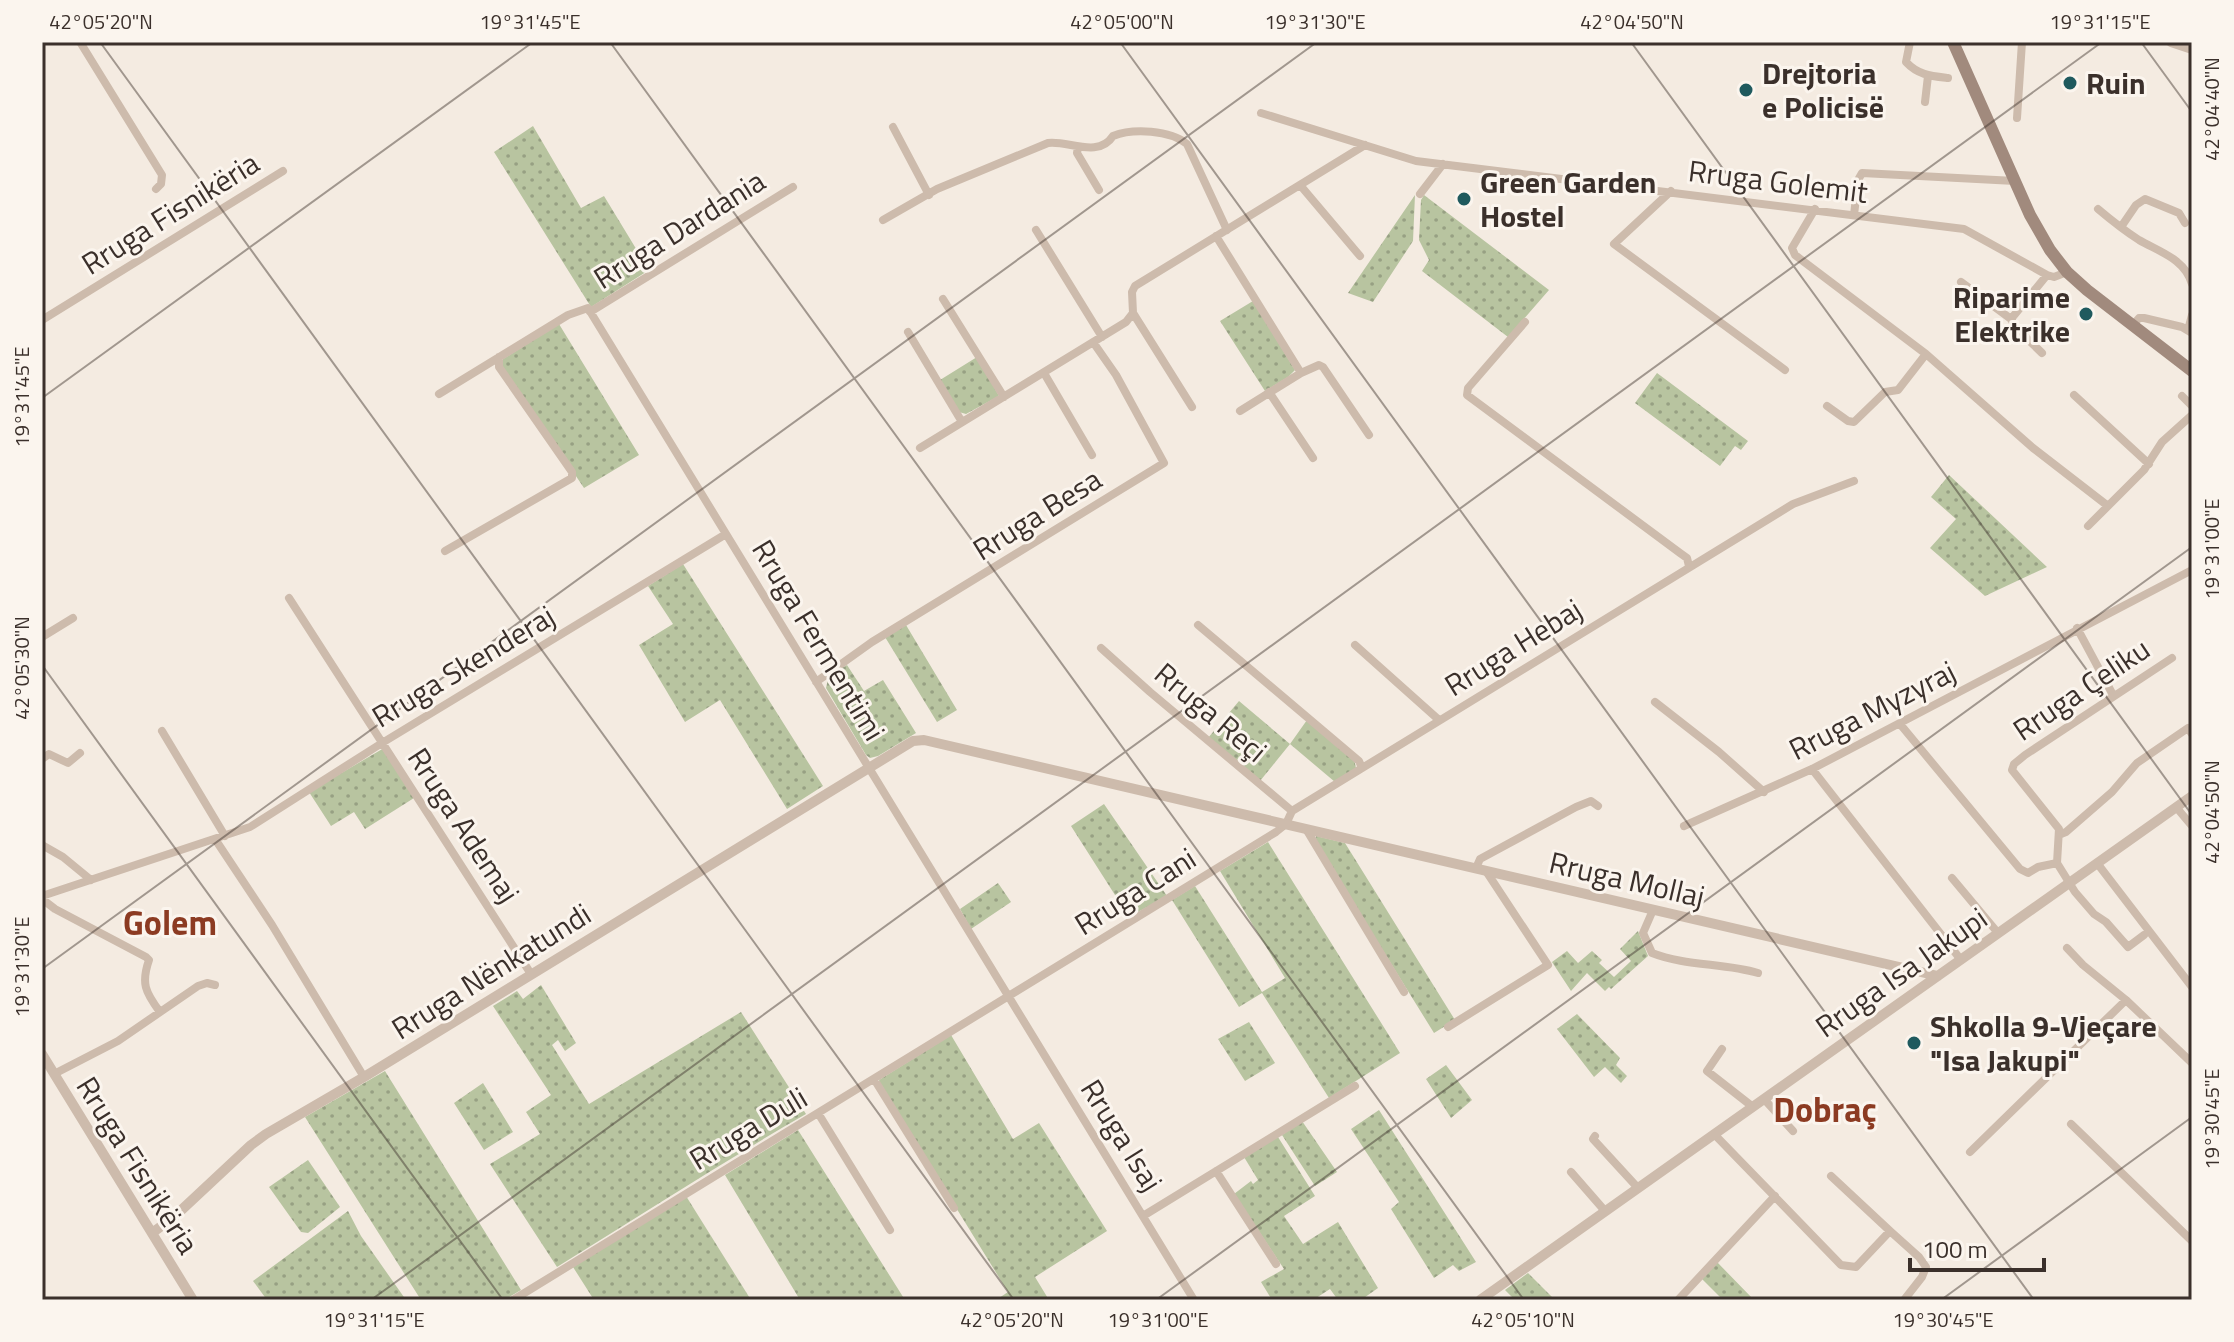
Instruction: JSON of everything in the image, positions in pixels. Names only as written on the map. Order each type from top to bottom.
[{"type":"main road","points":[[1953,42],[2039,235],[2067,272],[2192,370]]},
{"type":"street","points":[[80,42],[162,175],[161,184],[156,189]]},
{"type":"street","points":[[1910,42],[1906,62],[1928,76],[1948,78]]},
{"type":"street","points":[[2017,118],[2022,42]]},
{"type":"street","points":[[2171,42],[2192,49]]},
{"type":"street","points":[[1925,102],[1928,76]]},
{"type":"street","name":"Rruga Golemit","points":[[1261,113],[1416,161],[1964,229],[2047,275]]},
{"type":"street","points":[[893,127],[929,195]]},
{"type":"street","points":[[883,220],[979,170],[1048,143],[1058,141],[1078,147],[1104,144],[1113,136],[1127,131],[1182,140],[1187,144],[1227,230]]},
{"type":"street","points":[[1192,407],[1133,313],[1132,292],[1135,286],[1365,145]]},
{"type":"street","points":[[1078,147],[1077,153],[1099,190]]},
{"type":"street","points":[[1420,194],[1443,164]]},
{"type":"street","name":"Rruga Fisnikëria","points":[[42,320],[283,171]]},
{"type":"street","points":[[1854,215],[1858,180],[1862,173],[2015,181]]},
{"type":"street","points":[[1300,185],[1360,256]]},
{"type":"street","name":"Rruga Dardania","points":[[439,394],[568,315],[589,310],[793,187]]},
{"type":"street","points":[[1671,191],[1614,244],[1785,370]]},
{"type":"street","points":[[2121,227],[2136,205],[2145,199],[2179,213],[2185,223]]},
{"type":"street","points":[[1815,209],[1792,248],[1793,252],[1926,354],[2033,448],[2108,506]]},
{"type":"street","points":[[2098,209],[2121,227],[2178,261],[2192,284]]},
{"type":"street","points":[[1036,230],[1098,339]]},
{"type":"street","points":[[1216,236],[1301,373]]},
{"type":"street","points":[[2011,319],[2047,275],[2054,277],[2067,272]]},
{"type":"street","points":[[1961,282],[2011,319],[2042,353]]},
{"type":"street","points":[[943,299],[1004,397]]},
{"type":"street","name":"Rruga Fermentimi","points":[[589,310],[1008,996]]},
{"type":"street","points":[[920,448],[1126,322],[1133,313]]},
{"type":"street","points":[[2133,325],[2139,318],[2144,318],[2190,332],[2192,315]]},
{"type":"street","points":[[1525,322],[1468,388],[1467,395],[1687,558],[1689,566]]},
{"type":"street","points":[[908,332],[962,422]]},
{"type":"street","name":"Rruga Besa","points":[[816,682],[872,642],[1164,463],[1098,339]]},
{"type":"street","points":[[1827,406],[1854,422],[1885,392],[1898,390],[1926,354]]},
{"type":"street","points":[[445,551],[572,478],[572,472],[499,367],[499,357]]},
{"type":"street","points":[[1240,411],[1319,365],[1369,435]]},
{"type":"street","points":[[1044,373],[1092,455]]},
{"type":"street","points":[[1269,392],[1313,458]]},
{"type":"street","points":[[2074,395],[2149,464]]},
{"type":"street","points":[[2182,396],[2192,406]]},
{"type":"street","points":[[2088,526],[2149,464],[2162,442],[2192,415]]},
{"type":"street","name":"Rruga Hebaj","points":[[1292,811],[1793,504],[1854,481]]},
{"type":"street","name":"Rruga Skenderaj","points":[[42,898],[250,827],[726,534]]},
{"type":"street","name":"Rruga Myzyraj","points":[[1684,826],[1812,769],[2192,570]]},
{"type":"street","name":"Rruga Ademaj","points":[[289,598],[531,974]]},
{"type":"street","points":[[42,637],[73,618]]},
{"type":"street","points":[[1198,625],[1359,761],[1362,768]]},
{"type":"street","points":[[2077,628],[2113,695]]},
{"type":"street","points":[[1355,645],[1439,720]]},
{"type":"street","name":"Rruga Reçi","points":[[1101,648],[1292,811]]},
{"type":"street","name":"Rruga Çeliku","points":[[2061,834],[2048,813],[2016,777],[2012,770],[2014,764],[2172,658]]},
{"type":"street","points":[[1655,702],[1764,792]]},
{"type":"street","points":[[1900,724],[1973,816],[2020,869],[2028,873],[2049,863],[2057,863]]},
{"type":"street","points":[[2144,935],[2128,947],[2106,922],[2094,914],[2057,863],[2061,834],[2112,792],[2137,763],[2188,728],[2192,734]]},
{"type":"street","points":[[162,731],[220,838],[364,1077]]},
{"type":"street","name":"Rruga Mollaj","points":[[868,767],[913,741],[924,740],[1938,976]]},
{"type":"street","points":[[42,759],[49,754],[68,763],[80,753]]},
{"type":"street","name":"Rruga Nënkatundi","points":[[152,1233],[175,1216],[251,1145],[868,767]]},
{"type":"street","points":[[1812,769],[1961,960]]},
{"type":"street","name":"Rruga Isa Jakupi","points":[[1480,1300],[2192,796]]},
{"type":"street","points":[[1448,1027],[1548,965],[1481,870],[1480,859],[1576,807],[1591,801],[1598,806]]},
{"type":"street","points":[[2176,807],[2192,826]]},
{"type":"street","points":[[1286,824],[1292,811]]},
{"type":"street","name":"Rruga Cani","points":[[1008,996],[1286,824]]},
{"type":"street","points":[[1306,829],[1404,992]]},
{"type":"street","points":[[42,845],[63,857],[91,880]]},
{"type":"street","points":[[2097,863],[2192,987]]},
{"type":"street","points":[[1952,878],[1998,933]]},
{"type":"street","points":[[42,898],[55,909],[146,957],[149,960],[143,983],[146,993],[160,1012]]},
{"type":"street","points":[[1653,910],[1643,933],[1652,953],[1711,965],[1732,965],[1758,973]]},
{"type":"street","points":[[2067,948],[2192,1063]]},
{"type":"street","points":[[54,1074],[108,1046],[198,986],[207,983],[215,985]]},
{"type":"street","name":"Rruga Duli","points":[[513,1300],[1008,996]]},
{"type":"street","name":"Rruga Isaj","points":[[1008,996],[1194,1300]]},
{"type":"street","points":[[1970,1152],[2126,1000]]},
{"type":"street","points":[[1722,1049],[1707,1071],[1753,1107]]},
{"type":"street","name":"Rruga Fisnikëria","points":[[42,1054],[193,1300]]},
{"type":"street","points":[[874,1079],[954,1208]]},
{"type":"street","points":[[1143,1216],[1355,1086]]},
{"type":"street","points":[[1764,1099],[1793,1131]]},
{"type":"street","points":[[818,1113],[890,1230]]},
{"type":"street","points":[[2071,1124],[2192,1241]]},
{"type":"street","points":[[1714,1134],[1841,1265],[1856,1267],[1890,1231]]},
{"type":"street","points":[[1595,1136],[1593,1139],[1638,1188]]},
{"type":"street","points":[[1216,1171],[1276,1264]]},
{"type":"street","points":[[1571,1172],[1605,1211]]},
{"type":"street","points":[[1831,1176],[1926,1267],[1904,1300]]},
{"type":"street","points":[[1678,1300],[1681,1293],[1775,1196]]},
{"type":"green space","points":[[533,126],[581,208],[604,196],[649,270],[591,307],[494,152]]},
{"type":"green space","points":[[1415,195],[1413,241],[1373,302],[1348,293]]},
{"type":"green space","points":[[1424,195],[1549,290],[1508,337],[1422,271],[1429,260],[1419,240],[1421,200]]},
{"type":"green space","points":[[1253,301],[1295,370],[1265,391],[1220,321]]},
{"type":"green space","points":[[559,324],[639,455],[584,488],[503,368],[503,359]]},
{"type":"green space","points":[[977,357],[999,396],[966,414],[959,412],[940,380]]},
{"type":"green space","points":[[1657,373],[1748,441],[1741,450],[1735,446],[1720,466],[1635,403]]},
{"type":"green space","points":[[1949,475],[2047,567],[1985,596],[1930,548],[1956,519],[1931,497]]},
{"type":"green space","points":[[683,564],[823,786],[787,809],[720,700],[685,722],[639,645],[673,624],[648,586]]},
{"type":"green space","points":[[906,625],[957,710],[937,722],[885,637]]},
{"type":"green space","points":[[847,665],[864,691],[883,680],[916,733],[878,756],[870,758],[866,755],[826,688],[829,675]]},
{"type":"green space","points":[[1239,701],[1290,744],[1260,781],[1208,738]]},
{"type":"green space","points":[[1307,720],[1354,759],[1356,768],[1335,782],[1290,744]]},
{"type":"green space","points":[[384,748],[414,798],[365,829],[354,812],[331,826],[309,792]]},
{"type":"green space","points":[[1104,804],[1167,896],[1129,917],[1071,826]]},
{"type":"green space","points":[[1316,836],[1345,843],[1455,1020],[1434,1033],[1315,841]]},
{"type":"green space","points":[[1268,842],[1400,1053],[1329,1098],[1262,993],[1239,1007],[1172,900],[1195,886],[1262,992],[1285,978],[1220,871]]},
{"type":"green space","points":[[998,883],[1011,902],[971,929],[960,909]]},
{"type":"green space","points":[[1638,931],[1648,956],[1611,989],[1609,987],[1605,991],[1587,973],[1571,991],[1552,962],[1567,951],[1578,963],[1592,951],[1602,960],[1599,963],[1614,977],[1631,961],[1620,949]]},
{"type":"green space","points":[[541,985],[576,1043],[565,1051],[558,1040],[552,1045],[589,1104],[741,1012],[806,1114],[557,1267],[490,1164],[540,1134],[526,1112],[551,1095],[493,1006],[517,991],[523,999]]},
{"type":"green space","points":[[1577,1014],[1620,1058],[1616,1065],[1627,1076],[1621,1083],[1605,1067],[1594,1077],[1557,1029]]},
{"type":"green space","points":[[1249,1022],[1275,1063],[1245,1081],[1218,1039]]},
{"type":"green space","points":[[951,1035],[1013,1139],[1039,1123],[1107,1231],[1035,1277],[1049,1300],[996,1300],[1008,1292],[881,1086],[879,1080]]},
{"type":"green space","points":[[1446,1065],[1472,1100],[1451,1118],[1426,1079]]},
{"type":"green space","points":[[385,1071],[521,1290],[504,1300],[421,1300],[305,1117]]},
{"type":"green space","points":[[483,1083],[513,1132],[484,1150],[454,1103]]},
{"type":"green space","points":[[1379,1110],[1476,1262],[1459,1271],[1453,1265],[1434,1278],[1391,1209],[1399,1202],[1351,1129]]},
{"type":"green space","points":[[1302,1121],[1337,1172],[1315,1186],[1282,1135]]},
{"type":"green space","points":[[798,1130],[905,1300],[800,1300],[725,1175]]},
{"type":"green space","points":[[1278,1137],[1315,1196],[1284,1216],[1303,1244],[1338,1222],[1378,1288],[1361,1300],[1338,1300],[1330,1289],[1313,1300],[1272,1300],[1261,1282],[1284,1269],[1234,1194],[1251,1181],[1253,1184],[1258,1180],[1244,1157]]},
{"type":"green space","points":[[308,1160],[340,1207],[308,1233],[301,1232],[269,1187]]},
{"type":"green space","points":[[686,1196],[751,1300],[594,1300],[573,1267]]},
{"type":"green space","points":[[348,1211],[361,1236],[406,1300],[267,1300],[253,1281]]},
{"type":"green space","points":[[1717,1262],[1754,1300],[1723,1300],[1700,1277]]},
{"type":"green space","points":[[1528,1273],[1555,1300],[1515,1300],[1505,1290]]},
{"type":"place","name":"Ruin","points":[[2070,83]]},
{"type":"place","name":"Drejtoria e Policisë","points":[[1746,90]]},
{"type":"place","name":"Green Garden Hostel","points":[[1464,199]]},
{"type":"place","name":"Riparime Elektrike","points":[[2086,314]]},
{"type":"place","name":"Shkolla 9-Vjeçare \"Isa Jakupi\"","points":[[1914,1043]]},
{"type":"district","name":"Golem","points":[[170,922]]},
{"type":"district","name":"Dobraç","points":[[1825,1109]]}]
